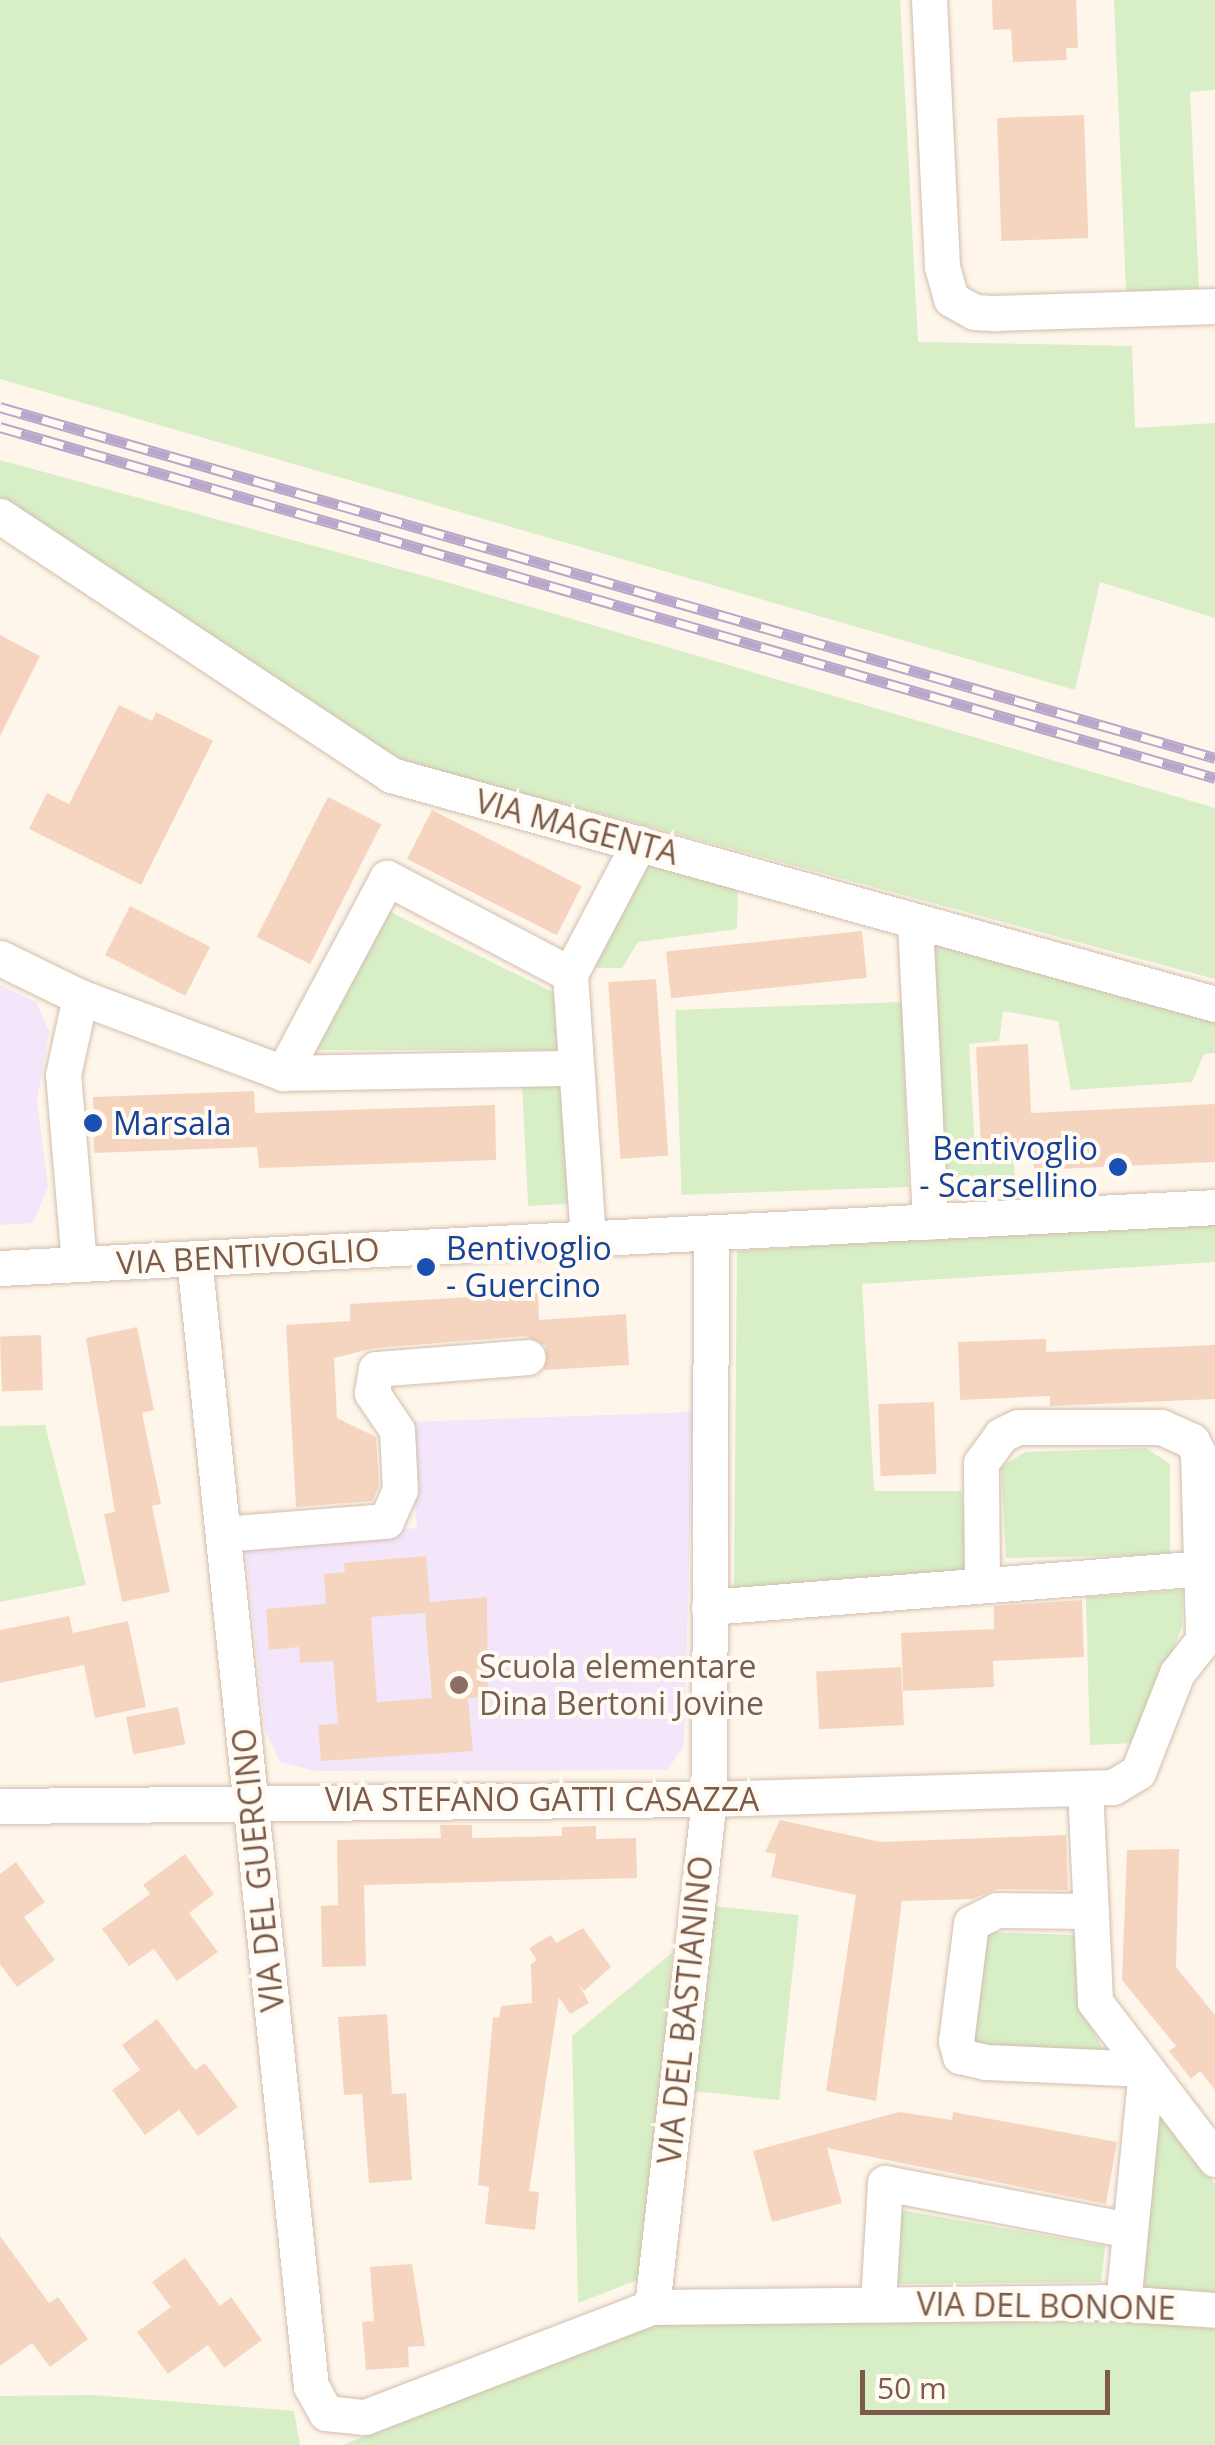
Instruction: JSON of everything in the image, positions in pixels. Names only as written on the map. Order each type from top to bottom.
[{"type":"street","points":[[929,0],[942,267],[951,300],[974,312],[1215,306]]},
{"type":"street","name":"VIA MAGENTA","points":[[0,516],[391,774],[1215,1004]]},
{"type":"street","points":[[588,1239],[570,974],[639,843]]},
{"type":"street","points":[[283,1073],[387,878],[570,974]]},
{"type":"street","points":[[916,923],[930,1222]]},
{"type":"street","points":[[0,958],[80,997],[283,1073],[576,1068]]},
{"type":"street","points":[[79,1264],[63,1075],[80,997]]},
{"type":"street","name":"VIA BENTIVOGLIO","points":[[0,1268],[1215,1208]]},
{"type":"street","name":"VIA DEL BASTIANINO","points":[[652,2306],[709,1799],[710,1232]]},
{"type":"street","name":"VIA DEL GUERCINO","points":[[194,1258],[311,2386],[326,2413],[336,2417],[354,2420],[390,2409]]},
{"type":"street","points":[[223,1534],[386,1522],[400,1490],[398,1445],[397,1430],[372,1394],[376,1369],[528,1357]]},
{"type":"street","points":[[982,1586],[982,1463],[991,1445],[1018,1427],[1138,1423],[1192,1441],[1201,1467],[1209,1629]]},
{"type":"street","points":[[710,1607],[1203,1568]]},
{"type":"street","name":"VIA STEFANO GATTI CASAZZA","points":[[0,1806],[709,1799],[1113,1787],[1138,1772],[1178,1673],[1209,1629]]},
{"type":"street","points":[[1085,1788],[1095,2002],[1215,2159]]},
{"type":"street","points":[[1091,1911],[997,1910],[970,1924],[960,2056],[1146,2070]]},
{"type":"street","points":[[1123,2303],[1146,2070]]},
{"type":"street","name":"VIA DEL BONONE","points":[[878,2304],[885,2183],[1130,2230]]},
{"type":"street","name":"VIA DEL BONONE","points":[[390,2409],[652,2306],[1123,2303],[1215,2310]]},
{"type":"shaded area","points":[[0,985],[36,1002],[49,1031],[37,1101],[48,1186],[33,1223],[0,1225]]},
{"type":"shaded area","points":[[693,1412],[684,1746],[667,1770],[315,1771],[280,1762],[265,1730],[245,1545],[417,1528],[408,1422]]},
{"type":"green space","points":[[0,0],[900,0],[918,342],[1132,346],[1135,428],[1215,423],[1215,618],[1100,582],[1075,690],[0,379]]},
{"type":"green space","points":[[1114,0],[1215,0],[1215,90],[1190,92],[1199,288],[1126,292]]},
{"type":"green space","points":[[0,460],[439,580],[1215,808],[1215,979],[569,805],[445,777],[367,746],[0,503]]},
{"type":"green space","points":[[642,857],[738,890],[737,929],[638,942],[622,968],[582,968]]},
{"type":"green space","points":[[386,910],[555,993],[560,1050],[314,1050]]},
{"type":"green space","points":[[930,939],[1215,1016],[1215,1053],[1204,1054],[1192,1082],[1071,1090],[1058,1021],[1003,1011],[999,1041],[969,1044],[975,1151],[1013,1151],[1015,1180],[937,1185]]},
{"type":"green space","points":[[902,1002],[908,1187],[682,1195],[675,1010]]},
{"type":"green space","points":[[562,1085],[568,1204],[528,1206],[522,1087]]},
{"type":"green space","points":[[1215,1221],[1215,1262],[862,1284],[874,1491],[962,1491],[969,1575],[734,1593],[737,1251]]},
{"type":"green space","points":[[45,1425],[86,1585],[0,1602],[0,1426]]},
{"type":"green space","points":[[1146,1448],[1170,1464],[1170,1555],[1006,1558],[1001,1467],[1025,1452]]},
{"type":"green space","points":[[1183,1590],[1182,1627],[1137,1743],[1090,1745],[1086,1597]]},
{"type":"green space","points":[[712,1906],[799,1915],[779,2100],[693,2091]]},
{"type":"green space","points":[[982,1932],[1077,1935],[1079,2004],[1104,2051],[974,2047]]},
{"type":"green space","points":[[672,1953],[645,2277],[578,2303],[572,2036]]},
{"type":"green space","points":[[1157,2101],[1215,2184],[1215,2299],[1135,2295]]},
{"type":"green space","points":[[900,2210],[1105,2246],[1101,2282],[894,2284]]},
{"type":"green space","points":[[650,2314],[1119,2314],[1215,2324],[1215,2445],[343,2445]]},
{"type":"green space","points":[[92,2395],[294,2411],[300,2445],[0,2445],[0,2396]]},
{"type":"building","points":[[992,0],[1076,0],[1078,48],[1066,48],[1067,60],[1013,62],[1011,29],[993,30]]},
{"type":"building","points":[[1084,115],[1088,238],[1001,241],[997,118]]},
{"type":"building","points":[[0,635],[40,656],[0,736]]},
{"type":"building","points":[[119,705],[152,721],[156,712],[213,741],[141,885],[29,829],[47,793],[69,804]]},
{"type":"building","points":[[328,797],[381,824],[310,964],[257,937]]},
{"type":"building","points":[[432,810],[582,886],[557,935],[407,859]]},
{"type":"building","points":[[130,906],[210,947],[185,996],[105,955]]},
{"type":"building","points":[[862,931],[867,978],[671,998],[666,952]]},
{"type":"building","points":[[656,979],[668,1156],[620,1159],[608,982]]},
{"type":"building","points":[[1028,1044],[1031,1113],[1215,1104],[1215,1162],[1034,1170],[1033,1143],[981,1146],[976,1047]]},
{"type":"building","points":[[254,1091],[255,1113],[495,1105],[496,1160],[259,1168],[257,1147],[94,1153],[93,1097]]},
{"type":"building","points":[[538,1293],[539,1320],[626,1314],[629,1365],[544,1370],[546,1346],[526,1336],[374,1348],[334,1358],[337,1418],[376,1437],[379,1486],[372,1501],[296,1507],[286,1325],[350,1321],[350,1304]]},
{"type":"building","points":[[137,1327],[154,1410],[142,1413],[161,1504],[152,1506],[170,1592],[122,1602],[104,1514],[115,1512],[86,1338]]},
{"type":"building","points":[[41,1335],[43,1390],[2,1391],[0,1336]]},
{"type":"building","points":[[1046,1339],[1046,1352],[1215,1345],[1215,1399],[1050,1406],[1050,1396],[960,1400],[958,1342]]},
{"type":"building","points":[[934,1402],[937,1474],[881,1476],[878,1404]]},
{"type":"building","points":[[426,1556],[430,1602],[487,1597],[488,1697],[468,1698],[473,1751],[321,1761],[318,1725],[338,1724],[333,1661],[300,1663],[299,1647],[269,1650],[266,1609],[326,1604],[324,1574],[345,1572],[344,1563]],"holes":[[[425,1613],[432,1698],[377,1702],[371,1617]]]},
{"type":"building","points":[[1082,1600],[1084,1657],[993,1661],[994,1687],[903,1691],[901,1633],[994,1629],[994,1606]]},
{"type":"building","points":[[69,1616],[73,1633],[128,1621],[146,1707],[95,1718],[84,1665],[0,1683],[0,1630]]},
{"type":"building","points":[[901,1667],[904,1725],[819,1729],[816,1671]]},
{"type":"building","points":[[178,1707],[185,1744],[133,1754],[126,1717]]},
{"type":"building","points":[[780,1820],[881,1842],[1066,1835],[1068,1890],[997,1889],[972,1899],[902,1901],[876,2101],[826,2091],[856,1895],[771,1877],[776,1854],[765,1852]]},
{"type":"building","points":[[440,1825],[472,1825],[472,1838],[562,1836],[562,1827],[596,1826],[596,1839],[636,1838],[637,1878],[364,1885],[366,1966],[322,1967],[321,1906],[338,1905],[337,1840],[441,1838]]},
{"type":"building","points":[[1179,1849],[1176,1967],[1215,2015],[1215,2090],[1200,2071],[1191,2079],[1169,2051],[1176,2046],[1122,1980],[1127,1850]]},
{"type":"building","points":[[185,1854],[214,1894],[189,1913],[218,1952],[177,1981],[154,1949],[129,1966],[102,1929],[150,1894],[143,1885]]},
{"type":"building","points":[[16,1862],[45,1902],[24,1917],[55,1960],[17,1987],[0,1964],[0,1874]]},
{"type":"building","points":[[583,1928],[611,1967],[584,1991],[579,1985],[589,2003],[570,2014],[559,1997],[529,2191],[539,2192],[535,2230],[485,2224],[489,2187],[478,2185],[493,2017],[499,2018],[501,2006],[532,2003],[531,1964],[537,1960],[529,1948],[551,1935],[556,1943]]},
{"type":"building","points":[[387,2014],[392,2094],[406,2093],[412,2180],[369,2183],[362,2094],[344,2095],[338,2017]]},
{"type":"building","points":[[157,2019],[195,2070],[205,2063],[238,2107],[198,2136],[179,2110],[145,2135],[112,2090],[140,2070],[122,2045]]},
{"type":"building","points":[[899,2112],[952,2120],[953,2112],[1117,2142],[1106,2204],[827,2148],[842,2203],[772,2222],[753,2151]]},
{"type":"building","points":[[0,2236],[49,2303],[58,2297],[88,2339],[50,2367],[32,2343],[0,2366]]},
{"type":"building","points":[[185,2258],[220,2306],[231,2297],[262,2340],[224,2368],[208,2345],[168,2374],[137,2332],[171,2307],[152,2282]]},
{"type":"building","points":[[412,2264],[425,2346],[408,2347],[409,2367],[366,2370],[362,2322],[374,2321],[370,2267]]},
{"type":"railway","points":[[0,407],[1215,758]]},
{"type":"railway","points":[[0,427],[1215,778]]},
{"type":"place","name":"Marsala","points":[[93,1123]]},
{"type":"place","name":"Bentivoglio - Scarsellino","points":[[1118,1167]]},
{"type":"place","name":"Bentivoglio - Guercino","points":[[426,1267]]},
{"type":"place","name":"Scuola elementare Dina Bertoni Jovine","points":[[459,1685]]}]
